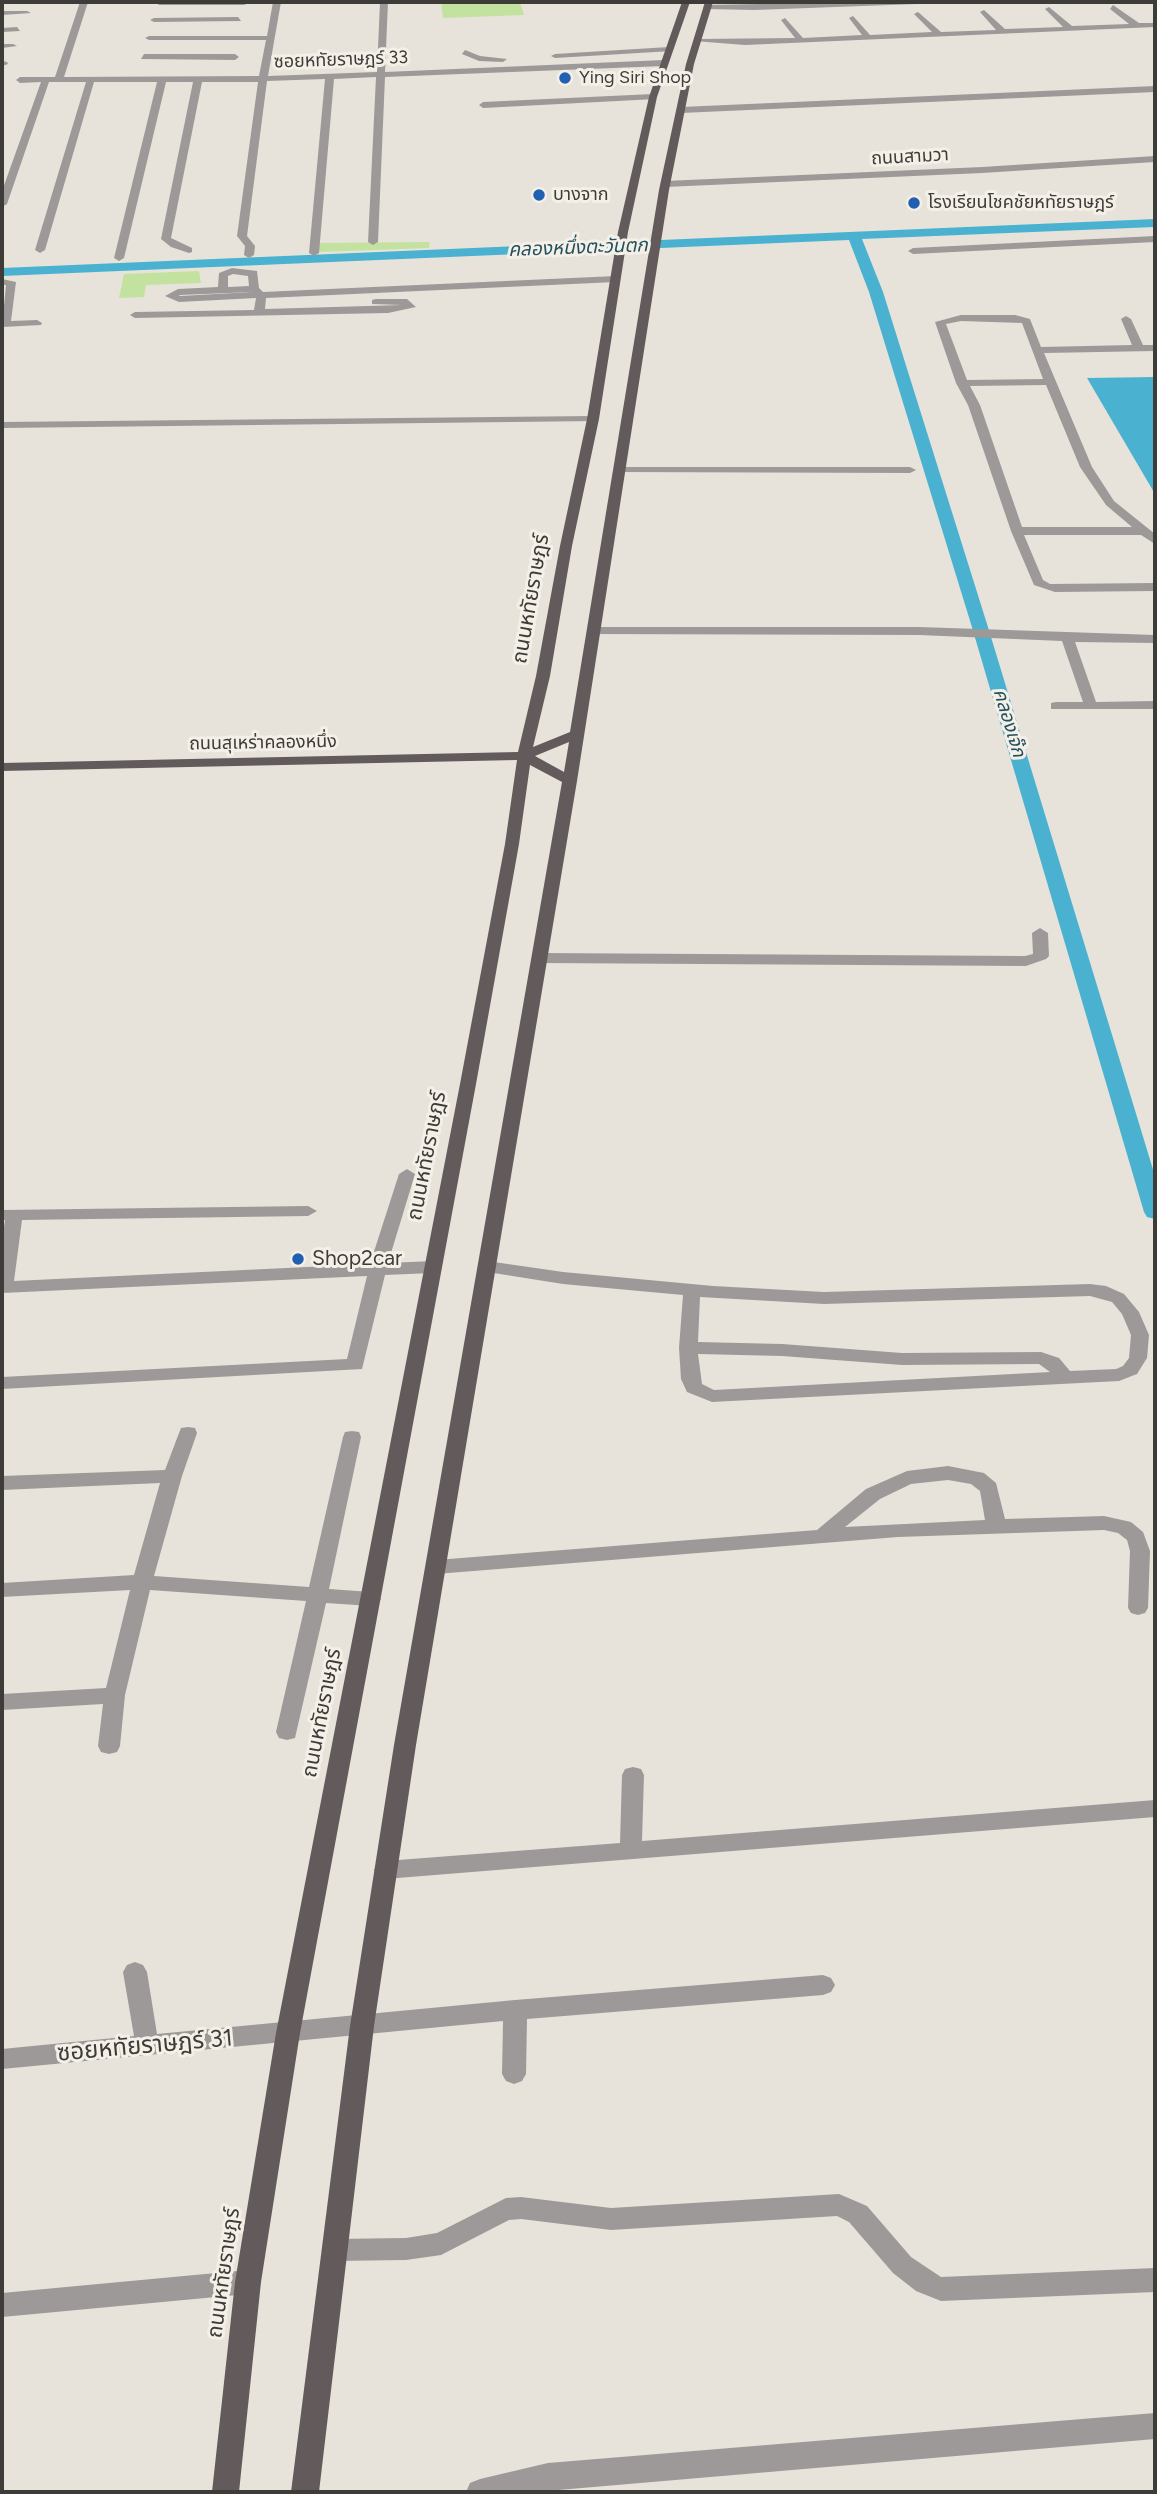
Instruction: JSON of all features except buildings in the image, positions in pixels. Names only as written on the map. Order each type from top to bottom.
[{"type":"main road","name":"ถนนหทัยราษฎร์","points":[[225,2492],[248,2282],[288,2033],[512,844],[524,756],[543,676],[593,419],[617,259],[653,97],[686,2]]},
{"type":"main road","points":[[305,2492],[362,2026],[385,1870],[570,781],[665,184],[690,64],[708,4]]},
{"type":"main road","points":[[671,44],[698,41]]},
{"type":"main road","points":[[664,63],[690,64]]},
{"type":"main road","points":[[524,756],[577,734]]},
{"type":"main road","points":[[524,756],[570,781]]},
{"type":"main road","name":"ถนนสุเหร่าคลองหนึ่ง","points":[[2,767],[524,756]]},
{"type":"street","points":[[59,79],[84,2]]},
{"type":"street","points":[[140,79],[159,2],[244,3]]},
{"type":"street","points":[[249,255],[250,246],[242,236],[263,79],[277,2]]},
{"type":"street","points":[[373,242],[384,2]]},
{"type":"street","points":[[708,4],[917,2]]},
{"type":"street","points":[[1113,7],[1137,26]]},
{"type":"street","points":[[1049,9],[1070,29]]},
{"type":"street","points":[[984,12],[1003,32]]},
{"type":"street","points":[[2,13],[27,13]]},
{"type":"street","points":[[918,14],[939,35]]},
{"type":"street","points":[[853,18],[868,38]]},
{"type":"street","points":[[154,20],[238,19]]},
{"type":"street","points":[[785,20],[801,41]]},
{"type":"street","points":[[698,41],[745,43],[1155,26]]},
{"type":"street","points":[[2,30],[17,29]]},
{"type":"street","points":[[149,38],[271,38]]},
{"type":"street","points":[[543,57],[671,44]]},
{"type":"street","points":[[2,46],[13,46]]},
{"type":"street","points":[[465,52],[480,58],[519,58]]},
{"type":"street","points":[[144,57],[234,57]]},
{"type":"street","name":"ซอยหทัยราษฎร์ 33","points":[[20,80],[263,79],[664,63]]},
{"type":"street","points":[[314,253],[330,76]]},
{"type":"street","points":[[2,204],[46,79]]},
{"type":"street","points":[[40,250],[90,79]]},
{"type":"street","points":[[119,258],[162,79]]},
{"type":"street","points":[[189,250],[166,239],[198,80]]},
{"type":"street","points":[[681,110],[1155,89]]},
{"type":"street","points":[[483,105],[653,97]]},
{"type":"street","name":"ถนนสามวา","points":[[665,184],[982,170],[1155,159]]},
{"type":"street","points":[[913,251],[1155,239]]},
{"type":"street","points":[[223,290],[223,275],[232,271],[253,273],[259,301]]},
{"type":"street","points":[[135,315],[259,301],[616,279]]},
{"type":"street","points":[[2,282],[11,282],[3,324],[37,323]]},
{"type":"street","points":[[259,301],[223,290],[178,292],[170,296],[179,299],[259,301],[397,301],[407,302],[411,307],[401,310],[259,301]]},
{"type":"street","points":[[1155,540],[1110,503],[1096,484],[1067,426],[1026,321],[1021,318],[940,322],[961,383],[974,405],[1017,531],[1041,585],[1055,588],[1155,587]]},
{"type":"street","points":[[1126,319],[1139,348]]},
{"type":"street","points":[[1037,349],[1155,348]]},
{"type":"street","points":[[961,383],[1049,382]]},
{"type":"street","points":[[2,425],[593,419]]},
{"type":"street","points":[[621,470],[910,470]]},
{"type":"street","points":[[1017,531],[1142,531]]},
{"type":"street","points":[[593,631],[889,631],[953,639],[1154,642]]},
{"type":"street","points":[[1068,640],[1091,705]]},
{"type":"street","points":[[1056,706],[1155,705]]},
{"type":"street","points":[[540,958],[1026,961],[1041,956],[1040,933]]},
{"type":"street","points":[[2,1384],[355,1365],[377,1269],[407,1174]]},
{"type":"street","points":[[308,1211],[8,1215],[3,1287],[433,1267]]},
{"type":"street","points":[[487,1267],[563,1278],[692,1290],[824,1298],[1090,1290],[1106,1292],[1118,1298],[1130,1312],[1140,1335],[1138,1358],[1130,1370],[1119,1375],[712,1396],[694,1388],[690,1379],[688,1348],[692,1290]]},
{"type":"street","points":[[688,1348],[782,1350],[902,1359],[1041,1358],[1052,1362],[1065,1378]]},
{"type":"street","points":[[109,1746],[115,1695],[142,1582],[172,1476],[188,1433]]},
{"type":"street","points":[[287,1732],[352,1437]]},
{"type":"street","points":[[823,1535],[873,1494],[907,1478],[948,1473],[977,1478],[989,1488],[996,1526]]},
{"type":"street","points":[[2,1483],[172,1476]]},
{"type":"street","points":[[436,1567],[823,1535],[1104,1523],[1124,1527],[1136,1537],[1140,1551],[1139,1608]]},
{"type":"street","points":[[2,1590],[142,1582],[371,1599]]},
{"type":"street","points":[[2,1702],[115,1695]]},
{"type":"street","points":[[631,1850],[633,1775]]},
{"type":"street","points":[[385,1870],[1155,1809]]},
{"type":"street","points":[[135,1972],[148,2046]]},
{"type":"street","name":"ซอยหทัยราษฎร์ 31","points":[[2,2059],[514,2010],[823,1985]]},
{"type":"street","points":[[514,2010],[514,2074]]},
{"type":"street","points":[[335,2250],[406,2249],[441,2244],[506,2209],[521,2208],[611,2218],[839,2205],[859,2214],[902,2264],[925,2283],[941,2289],[1155,2280]]},
{"type":"street","points":[[2,2305],[248,2282]]},
{"type":"street","points":[[480,2492],[548,2476],[1155,2426]]},
{"type":"green space","points":[[441,2],[520,2],[524,15],[443,18]]},
{"type":"green space","points":[[430,242],[429,248],[317,252],[319,243]]},
{"type":"green space","points":[[199,271],[201,283],[146,285],[144,297],[119,298],[124,274]]},
{"type":"water","points":[[1155,377],[1155,494],[1087,378]]},
{"type":"waterway","name":"คลองหนึ่งตะวันตก","points":[[2,272],[1155,223]]},
{"type":"waterway","name":"คลองเจ๊ก","points":[[854,236],[876,292],[979,624],[1155,1212]]},
{"type":"place","name":"Ying Siri Shop","points":[[565,78]]},
{"type":"place","name":"บางจาก","points":[[539,195]]},
{"type":"place","name":"โรงเรียนโชคชัยหทัยราษฎร์","points":[[914,203]]},
{"type":"place","name":"Shop2car","points":[[298,1259]]}]
